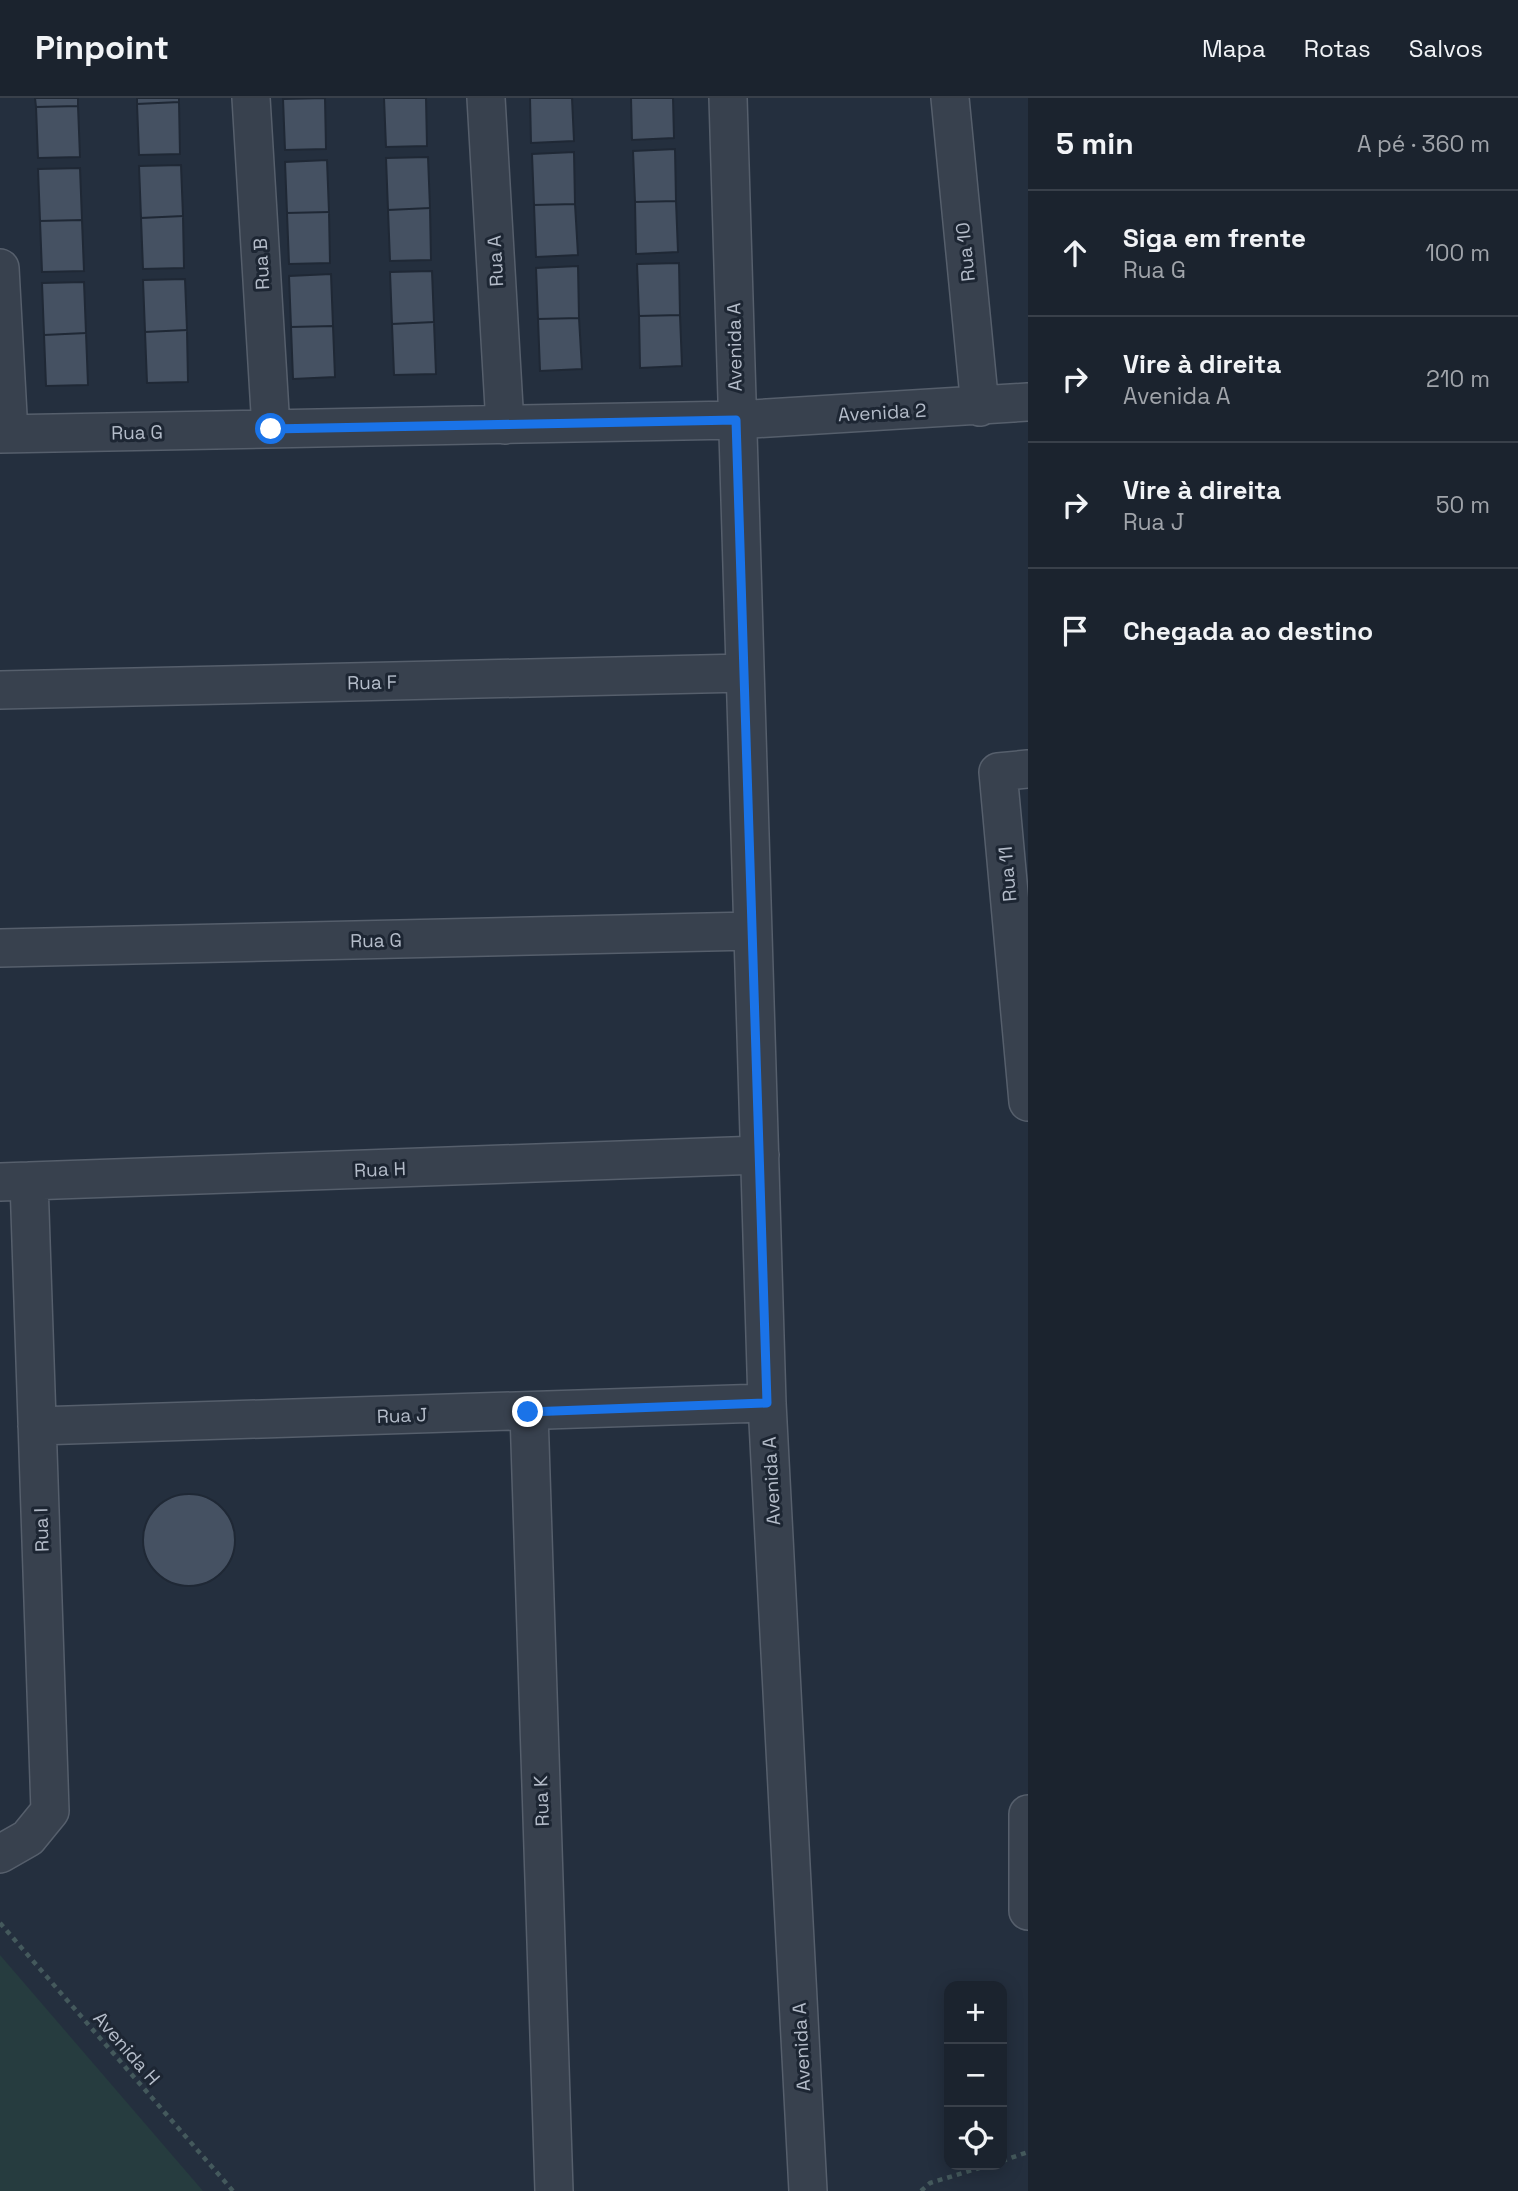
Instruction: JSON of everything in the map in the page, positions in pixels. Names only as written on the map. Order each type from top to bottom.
[{"type":"street","name":"Rua B","points":[[251,98],[271,429]]},
{"type":"street","name":"Rua A","points":[[486,98],[505,425]]},
{"type":"street","name":"Avenida A","points":[[728,98],[767,1403],[808,2191]]},
{"type":"street","name":"Rua 10","points":[[950,98],[980,407]]},
{"type":"street","points":[[0,268],[5,434]]},
{"type":"street","name":"Avenida 2","points":[[736,420],[1028,402]]},
{"type":"street","name":"Rua G","points":[[5,434],[736,420]]},
{"type":"street","name":"Rua F","points":[[0,690],[744,673]]},
{"type":"street","name":"Rua 11","points":[[1013,770],[1028,1102]]},
{"type":"street","name":"Rua G","points":[[0,948],[752,931]]},
{"type":"street","name":"Rua H","points":[[14,1182],[760,1155]]},
{"type":"street","name":"Rua I","points":[[0,1854],[28,1839],[50,1811],[37,1426],[14,1182]]},
{"type":"street","name":"Rua J","points":[[37,1426],[767,1403]]},
{"type":"street","name":"Rua K","points":[[528,1412],[554,2191]]},
{"type":"street","points":[[1028,1814],[1028,1911]]},
{"type":"path","name":"Avenida H","points":[[0,1923],[233,2191]]},
{"type":"path","points":[[1007,2159],[1028,2152]]},
{"type":"path","points":[[921,2191],[930,2183],[973,2170]]},
{"type":"green space","points":[[0,1955],[203,2191],[0,2191]]},
{"type":"building","points":[[35,98],[78,98],[78,106],[36,107]]},
{"type":"building","points":[[137,98],[179,98],[179,102],[137,104]]},
{"type":"building","points":[[325,98],[326,149],[285,150],[283,99]]},
{"type":"building","points":[[384,98],[426,98],[427,146],[386,147]]},
{"type":"building","points":[[530,98],[572,98],[574,141],[531,143]]},
{"type":"building","points":[[631,98],[673,98],[674,138],[632,140]]},
{"type":"building","points":[[179,102],[180,154],[139,155],[137,104]]},
{"type":"building","points":[[78,106],[80,157],[38,158],[36,107]]},
{"type":"building","points":[[675,149],[676,201],[635,202],[633,151]]},
{"type":"building","points":[[574,152],[575,204],[534,205],[532,154]]},
{"type":"building","points":[[428,157],[430,208],[388,210],[386,158]]},
{"type":"building","points":[[327,160],[329,212],[287,213],[285,162]]},
{"type":"building","points":[[181,165],[183,216],[141,218],[139,166]]},
{"type":"building","points":[[80,168],[82,220],[40,221],[38,169]]},
{"type":"building","points":[[676,201],[678,252],[636,254],[635,202]]},
{"type":"building","points":[[575,204],[578,255],[536,257],[534,205]]},
{"type":"building","points":[[430,208],[431,260],[390,261],[388,210]]},
{"type":"building","points":[[329,212],[330,263],[289,264],[287,213]]},
{"type":"building","points":[[183,216],[184,268],[143,269],[141,218]]},
{"type":"building","points":[[82,220],[84,271],[42,272],[40,221]]},
{"type":"building","points":[[679,263],[680,315],[639,316],[637,264]]},
{"type":"building","points":[[578,266],[579,318],[538,319],[536,268]]},
{"type":"building","points":[[432,271],[434,322],[392,324],[390,272]]},
{"type":"building","points":[[331,274],[333,326],[291,327],[289,276]]},
{"type":"building","points":[[185,279],[187,330],[145,332],[143,280]]},
{"type":"building","points":[[84,282],[86,333],[44,335],[42,283]]},
{"type":"building","points":[[680,315],[682,366],[640,368],[639,316]]},
{"type":"building","points":[[579,318],[582,369],[540,371],[538,319]]},
{"type":"building","points":[[434,322],[436,374],[394,375],[392,324]]},
{"type":"building","points":[[333,326],[335,377],[293,379],[291,327]]},
{"type":"building","points":[[187,330],[188,382],[147,383],[145,332]]},
{"type":"building","points":[[86,333],[88,385],[46,386],[44,335]]},
{"type":"building","points":[[189,1494],[207,1497],[222,1507],[232,1522],[235,1540],[232,1558],[222,1573],[207,1583],[189,1586],[171,1583],[156,1573],[146,1558],[143,1540],[146,1522],[156,1507],[171,1497]]},
{"type":"route","points":[[271,429],[736,420],[767,1403],[528,1412]]}]
